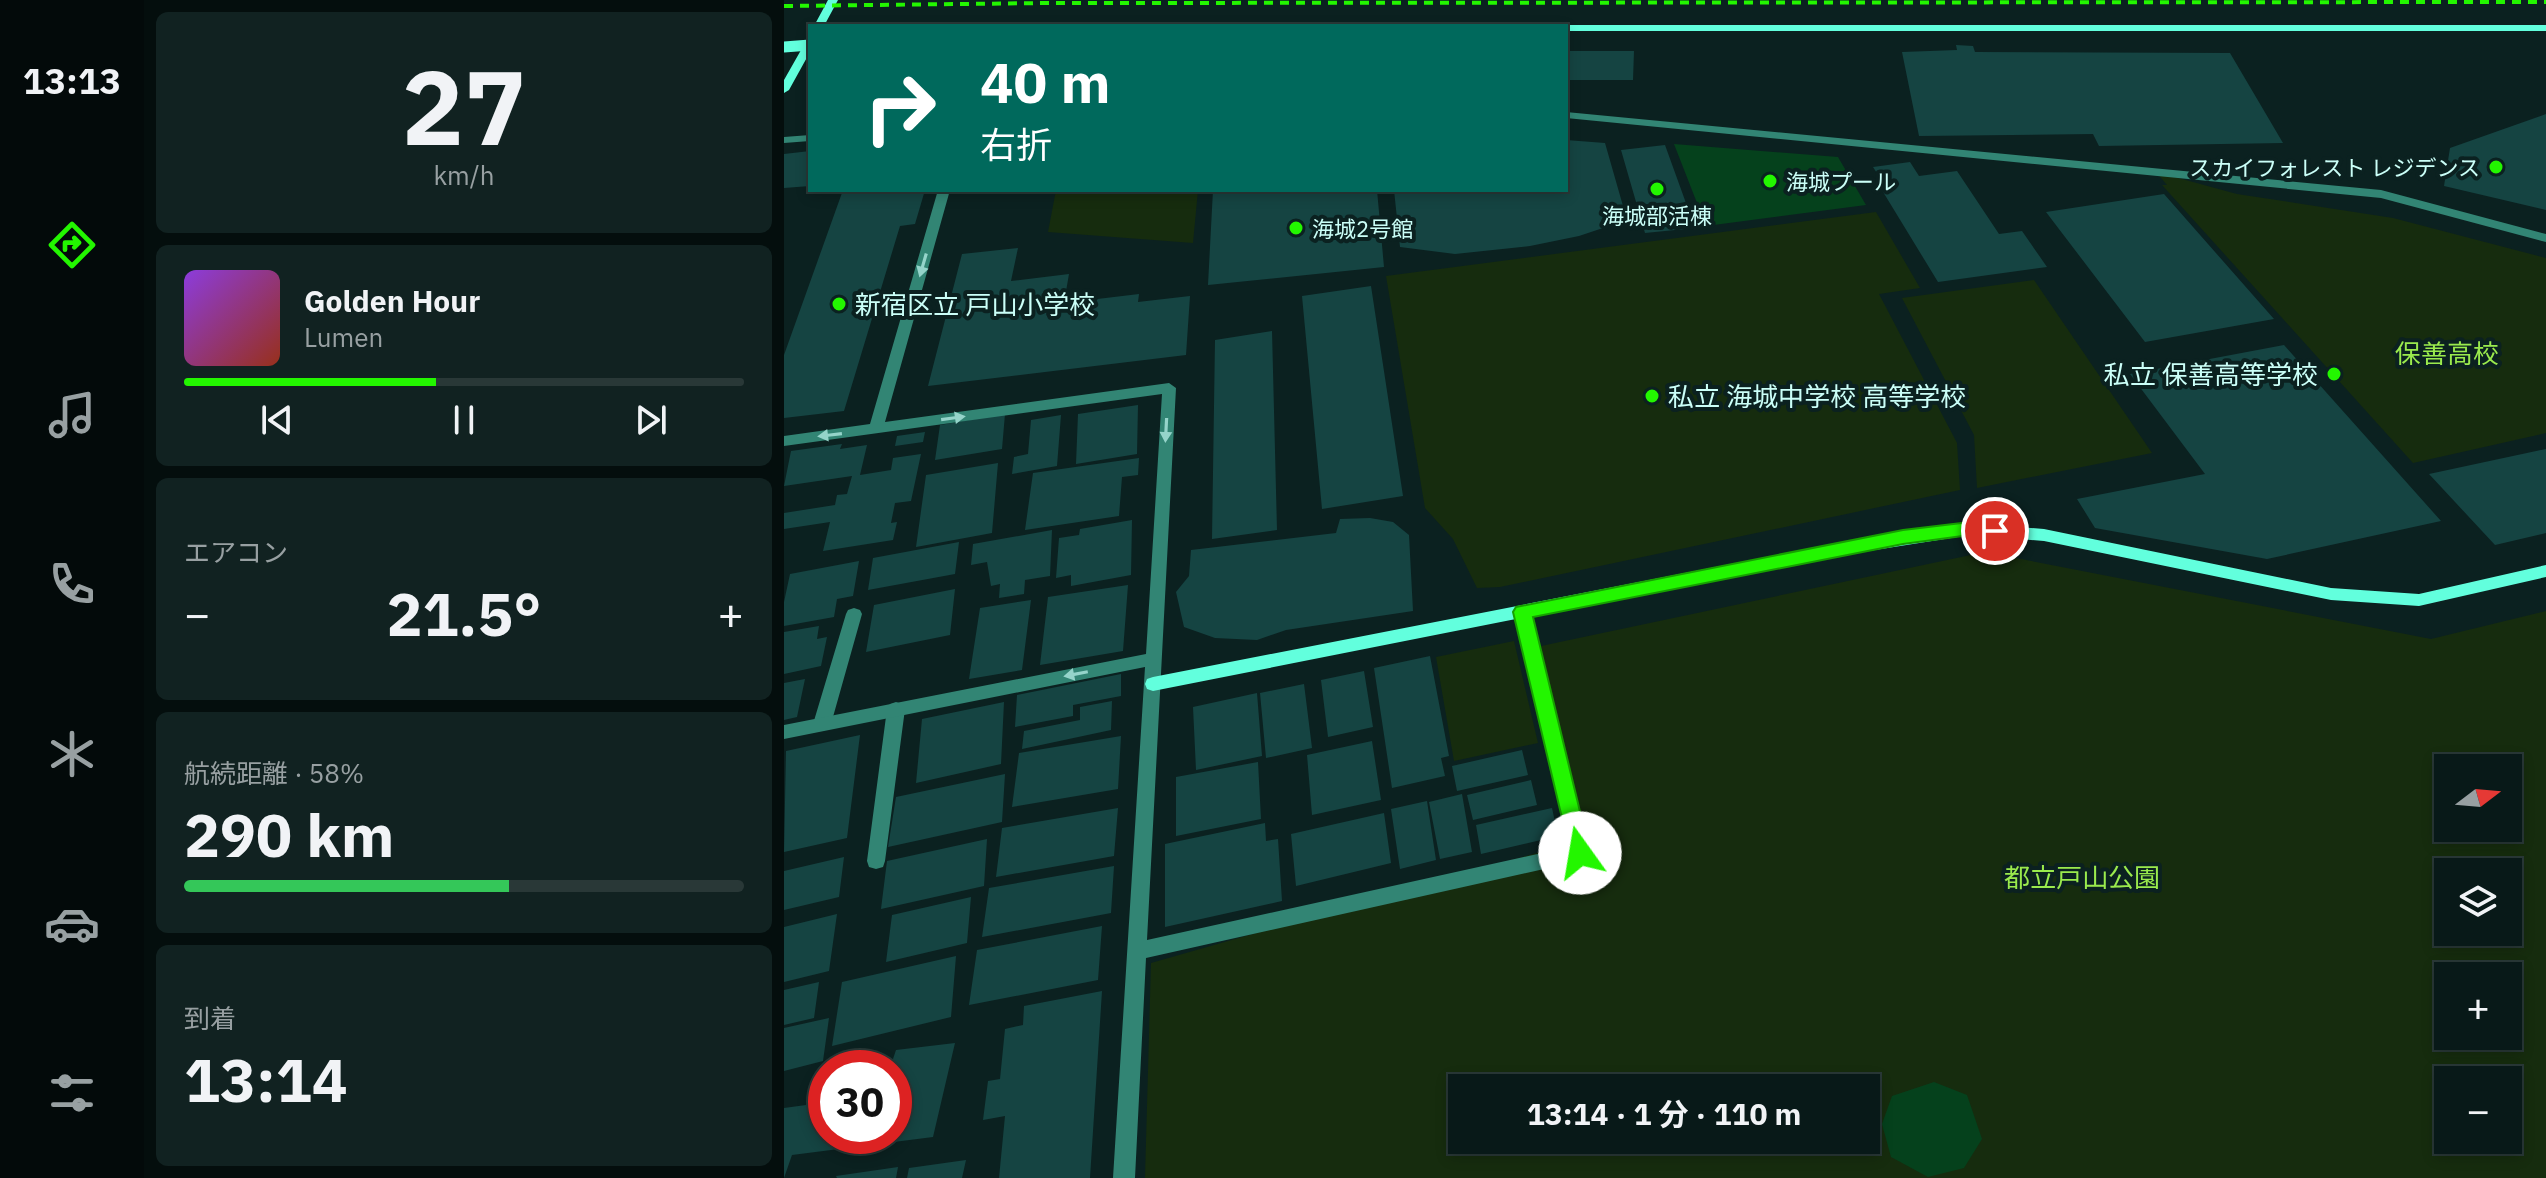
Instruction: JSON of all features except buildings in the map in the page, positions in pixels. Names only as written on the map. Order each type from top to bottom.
[{"type":"street","points":[[820,24],[833,0]]},
{"type":"street","points":[[1568,28],[2546,28]]},
{"type":"street","points":[[784,47],[808,44]]},
{"type":"street","points":[[784,90],[808,48]]},
{"type":"street","points":[[1568,115],[2381,194],[2546,238]]},
{"type":"street","points":[[784,140],[808,138]]},
{"type":"street","points":[[876,429],[943,192]]},
{"type":"street","points":[[784,441],[1169,388],[1124,1178]]},
{"type":"street","points":[[1153,684],[1824,552],[1970,529],[2044,535],[2331,594],[2377,598],[2419,600],[2546,571]]},
{"type":"street","points":[[1138,951],[1580,853],[1523,612]]},
{"type":"street","points":[[822,724],[854,614]]},
{"type":"street","points":[[784,732],[1153,659]]},
{"type":"street","points":[[876,861],[896,709]]},
{"type":"green space","name":"保善高校","points":[[2156,172],[2237,194],[2393,218],[2546,258],[2546,433],[2413,463],[2162,185],[2167,185]]},
{"type":"green space","points":[[1056,192],[1198,192],[1193,243],[1048,232]]},
{"type":"green space","points":[[1876,212],[1920,288],[1879,294],[1957,443],[1960,490],[1500,587],[1477,588],[1453,539],[1425,508],[1386,276]]},
{"type":"green space","points":[[2034,280],[2152,453],[1977,488],[1974,435],[1902,298]]},
{"type":"green space","name":"都立戸山公園","points":[[1985,552],[2431,639],[2546,611],[2546,1178],[1145,1178],[1151,963],[1568,844],[1579,815],[1541,646]]},
{"type":"green space","points":[[1514,641],[1538,743],[1454,761],[1436,657]]},
{"type":"shaded area","name":"海城プール","points":[[1674,144],[1838,157],[1866,205],[1706,226]]},
{"type":"shaded area","points":[[1934,1082],[1967,1095],[1982,1139],[1964,1168],[1928,1177],[1891,1157],[1882,1124],[1892,1096]]},
{"type":"railway","points":[[784,6],[1048,3],[2546,2]]},
{"type":"place","name":"スカイフォレスト レジデンス","points":[[2496,167]]},
{"type":"place","name":"海城プール","points":[[1770,181]]},
{"type":"place","name":"海城部活棟","points":[[1657,189]]},
{"type":"place","name":"海城2号館","points":[[1296,228]]},
{"type":"place","name":"新宿区立 戸山小学校","points":[[839,304]]},
{"type":"place","name":"私立 保善高等学校","points":[[2334,374]]},
{"type":"place","name":"私立 海城中学校 高等学校","points":[[1652,396]]},
{"type":"route","points":[[1580,853],[1523,612],[1903,537],[1970,529],[1995,531]]}]
